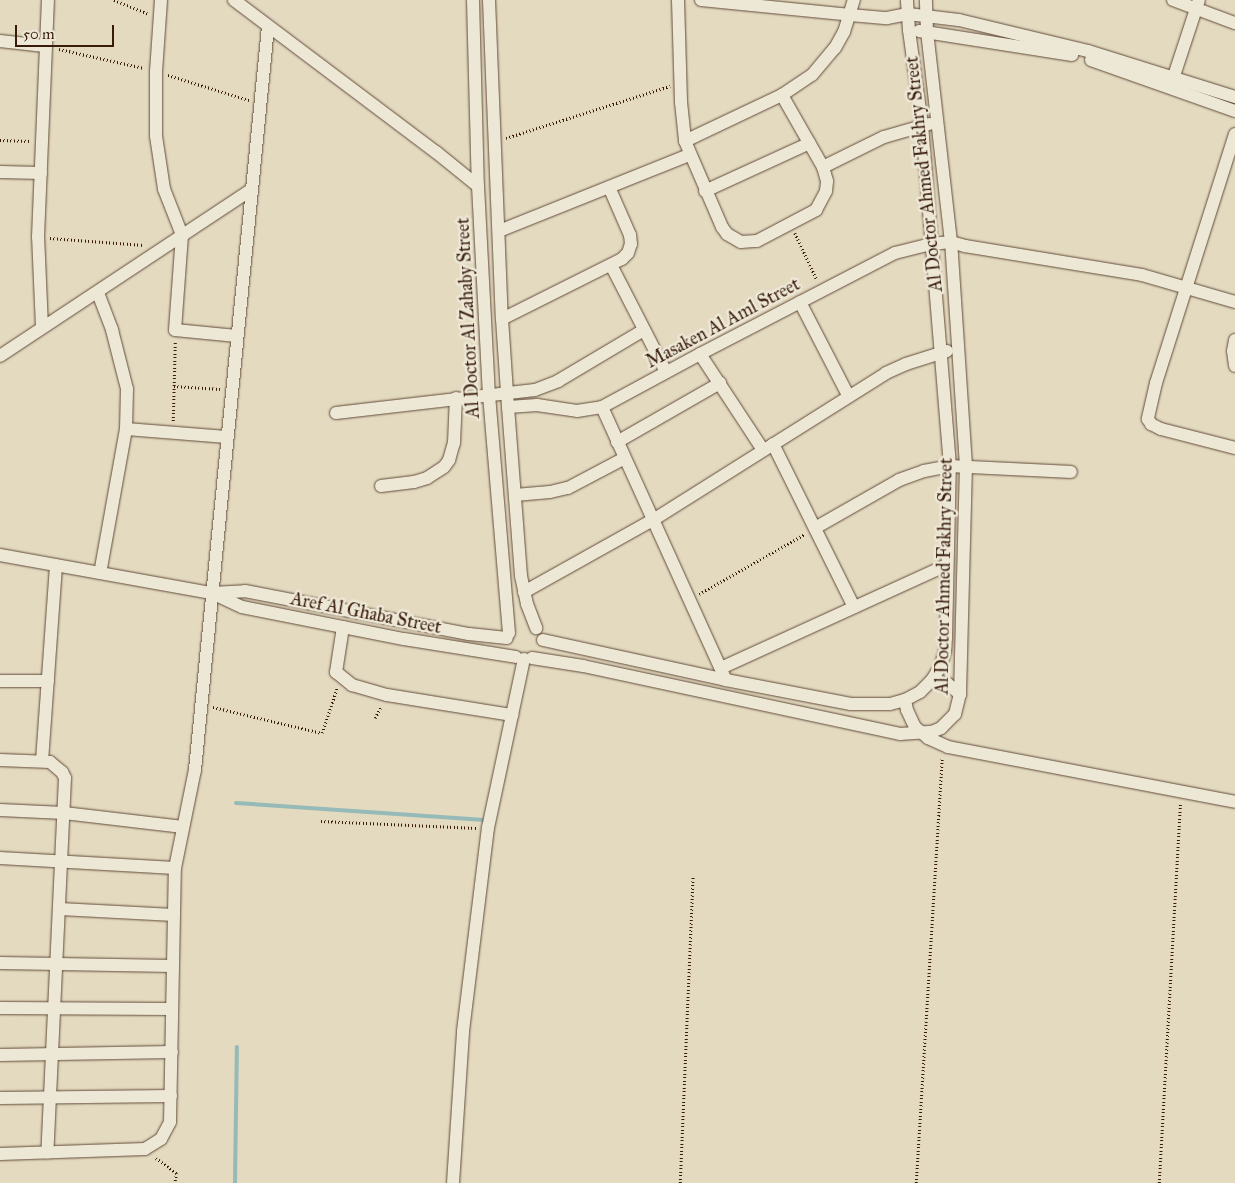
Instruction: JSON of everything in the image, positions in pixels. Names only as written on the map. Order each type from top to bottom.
[{"type":"street","points":[[42,327],[38,237],[48,0]]},
{"type":"street","points":[[161,0],[156,71],[157,152],[164,189],[182,235],[175,330],[237,336]]},
{"type":"street","points":[[234,0],[436,152],[478,186]]},
{"type":"street","name":"Al Doctor Al Zahaby Street","points":[[474,0],[478,186],[489,395],[508,636]]},
{"type":"street","name":"Al Doctor Al Zahaby Street","points":[[489,0],[502,319],[508,407],[524,592],[536,628]]},
{"type":"street","points":[[678,0],[680,82],[685,141],[705,191],[727,234],[741,242],[757,241],[816,210],[822,201],[827,181],[823,166],[782,95]]},
{"type":"street","points":[[701,0],[887,18],[908,14],[987,26],[1087,54],[1172,82],[1235,97]]},
{"type":"street","points":[[685,141],[782,95],[805,81],[825,62],[844,32],[854,0]]},
{"type":"street","name":"Al Doctor Ahmed Fakhry Street","points":[[543,640],[723,674],[851,704],[890,704],[906,700],[920,692],[932,680],[940,667],[945,652],[950,466],[922,126],[908,30],[907,0]]},
{"type":"street","name":"Al Doctor Ahmed Fakhry Street","points":[[524,658],[583,666],[900,734],[932,732],[949,722],[955,714],[960,694],[966,466],[951,242],[927,32],[926,0]]},
{"type":"street","points":[[1173,0],[1198,4],[1235,23]]},
{"type":"street","points":[[1172,82],[1198,4]]},
{"type":"street","points":[[887,18],[908,30],[1087,54]]},
{"type":"street","points":[[0,1154],[145,1149],[161,1139],[167,1131],[170,1122],[175,868],[195,770],[268,27]]},
{"type":"street","points":[[0,41],[45,46]]},
{"type":"street","points":[[1172,82],[1235,112]]},
{"type":"street","points":[[823,166],[865,145],[938,122]]},
{"type":"street","points":[[1235,134],[1151,399],[1148,419],[1151,424],[1161,429],[1235,448]]},
{"type":"street","points":[[705,191],[810,143]]},
{"type":"street","points":[[499,231],[689,155]]},
{"type":"street","points":[[0,172],[41,173]]},
{"type":"street","points":[[502,319],[611,265],[628,253],[631,244],[630,236],[608,187]]},
{"type":"street","points":[[0,356],[42,327],[98,293],[163,246],[252,189]]},
{"type":"street","name":"Masaken Al Aml Street","points":[[508,407],[537,404],[577,410],[602,408],[700,354],[895,253],[931,244],[951,242],[965,246],[1133,273],[1186,286],[1235,302]]},
{"type":"street","points":[[611,265],[666,372]]},
{"type":"street","points":[[98,293],[112,330],[125,376],[126,429],[100,573]]},
{"type":"street","points":[[800,302],[848,395]]},
{"type":"street","points":[[336,413],[547,387],[644,330]]},
{"type":"street","points":[[1235,340],[1232,351],[1235,366]]},
{"type":"street","points":[[524,592],[653,520],[848,395],[900,367],[957,349]]},
{"type":"street","points":[[700,354],[768,447],[815,528],[854,607]]},
{"type":"street","points":[[617,442],[720,383]]},
{"type":"street","points":[[381,486],[414,482],[427,478],[444,467],[449,460],[454,443],[456,398]]},
{"type":"street","points":[[602,408],[723,674],[854,607],[947,565]]},
{"type":"street","points":[[126,429],[227,437]]},
{"type":"street","points":[[515,495],[542,493],[568,488],[625,458]]},
{"type":"street","points":[[815,528],[899,480],[924,471],[950,466],[966,466],[1071,472]]},
{"type":"street","name":"Aref Al Ghaba Street","points":[[0,555],[212,593],[245,591],[469,634],[508,636]]},
{"type":"street","points":[[42,760],[56,565]]},
{"type":"street","name":"Aref Al Ghaba Street","points":[[212,593],[242,607],[449,648],[524,658]]},
{"type":"street","points":[[518,625],[531,625],[536,628],[543,640],[538,654],[524,658],[511,653],[508,636],[518,625]]},
{"type":"street","points":[[343,627],[336,667],[336,672],[341,678],[364,689],[387,694],[512,715]]},
{"type":"street","points":[[453,1183],[463,1032],[488,828],[524,658]]},
{"type":"street","points":[[932,680],[948,684],[960,694]]},
{"type":"street","points":[[0,681],[48,681]]},
{"type":"street","points":[[906,700],[910,719],[922,734],[942,744],[1235,802]]},
{"type":"street","points":[[0,760],[42,760],[50,762],[62,772],[65,785],[47,1153]]},
{"type":"street","points":[[0,810],[64,813],[183,827]]},
{"type":"street","points":[[0,858],[175,868]]},
{"type":"street","points":[[60,909],[174,915]]},
{"type":"street","points":[[0,963],[173,966]]},
{"type":"street","points":[[0,1008],[172,1009]]},
{"type":"street","points":[[0,1055],[172,1052]]},
{"type":"street","points":[[0,1098],[171,1096]]},
{"type":"path","points":[[114,0],[160,18]]},
{"type":"path","points":[[495,142],[680,82]]},
{"type":"path","points":[[0,140],[42,142]]},
{"type":"path","points":[[790,224],[822,290]]},
{"type":"path","points":[[38,237],[163,246]]},
{"type":"path","points":[[173,432],[175,330]]},
{"type":"path","points":[[174,386],[232,390]]},
{"type":"path","points":[[690,600],[815,528]]},
{"type":"path","points":[[201,704],[322,733],[341,678]]},
{"type":"path","points":[[916,1183],[942,744]]},
{"type":"path","points":[[1159,1183],[1181,791]]},
{"type":"path","points":[[321,821],[488,828]]},
{"type":"path","points":[[680,1183],[693,878]]},
{"type":"path","points":[[145,1149],[177,1173],[175,1183]]},
{"type":"waterway","points":[[236,803],[488,820]]},
{"type":"waterway","points":[[235,1183],[237,1047]]}]
